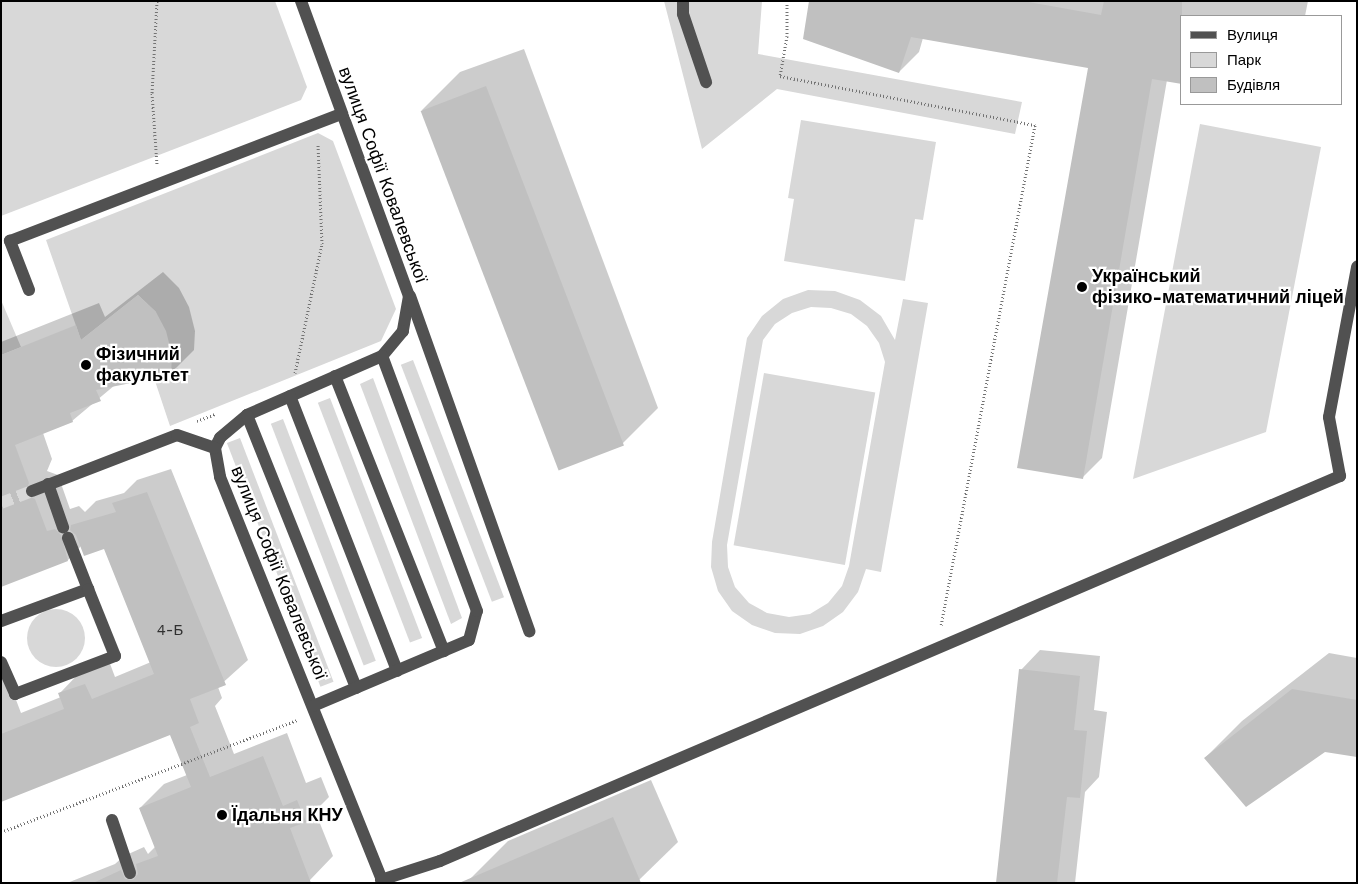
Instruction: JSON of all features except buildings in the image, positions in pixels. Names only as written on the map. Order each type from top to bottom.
[{"type":"street","name":"вулиця Софії Ковалевської","points":[[301,1],[409,296],[404,331],[382,356],[247,415],[220,438],[215,448],[220,477],[382,881]]},
{"type":"street","points":[[682,1],[683,14],[706,82]]},
{"type":"street","points":[[29,290],[10,241],[341,114]]},
{"type":"street","points":[[382,881],[440,861],[1340,476],[1329,416],[1357,267]]},
{"type":"street","points":[[409,296],[529,631]]},
{"type":"street","points":[[313,706],[469,640],[477,611],[382,356]]},
{"type":"street","points":[[335,376],[444,651]]},
{"type":"street","points":[[290,396],[397,671]]},
{"type":"street","points":[[247,415],[356,688]]},
{"type":"street","points":[[32,491],[177,435],[215,448]]},
{"type":"street","points":[[1,662],[15,694],[116,656],[48,484]]},
{"type":"street","points":[[1,621],[88,589]]},
{"type":"street","points":[[112,820],[130,873]]},
{"type":"path","points":[[157,1],[152,93],[157,169]]},
{"type":"path","points":[[787,1],[787,36],[780,76],[1035,125],[940,629]]},
{"type":"path","points":[[295,374],[322,244],[320,121]]},
{"type":"path","points":[[193,422],[220,412]]},
{"type":"path","points":[[1,832],[284,726]]},
{"type":"green space","points":[[1,1],[275,1],[307,87],[301,100],[1,216]]},
{"type":"green space","points":[[664,1],[762,1],[758,54],[1022,102],[1015,134],[777,89],[702,149]]},
{"type":"green space","points":[[801,120],[936,142],[923,220],[915,219],[905,281],[784,261],[794,199],[788,198]]},
{"type":"green space","points":[[1200,124],[1321,147],[1266,432],[1133,479]]},
{"type":"green space","points":[[318,133],[333,141],[396,309],[381,341],[170,426],[154,378],[156,312],[138,295],[81,340],[46,240]]},
{"type":"green space","points":[[808,290],[835,291],[860,300],[881,316],[895,340],[903,299],[928,303],[881,572],[866,569],[858,592],[843,612],[823,626],[800,634],[775,633],[752,625],[732,611],[718,591],[711,567],[712,542],[747,338],[762,316],[783,299]],"holes":[[[811,307],[831,308],[851,314],[867,326],[879,343],[885,362],[849,566],[842,586],[828,603],[810,614],[789,617],[767,613],[749,603],[735,587],[728,567],[727,545],[763,340],[775,324],[792,313]]]},
{"type":"green space","points":[[1,300],[21,347],[1,355]]},
{"type":"green space","points":[[413,360],[504,597],[492,602],[401,365]]},
{"type":"green space","points":[[764,373],[875,393],[845,565],[734,545]]},
{"type":"green space","points":[[373,378],[462,618],[451,624],[360,384]]},
{"type":"green space","points":[[330,398],[422,638],[410,643],[318,403]]},
{"type":"green space","points":[[283,419],[376,661],[364,665],[271,424]]},
{"type":"green space","points":[[240,438],[334,682],[320,687],[227,443]]},
{"type":"green space","points":[[56,609],[67,611],[80,622],[85,638],[83,649],[72,662],[56,667],[45,665],[32,654],[27,638],[29,627],[40,614]]},
{"type":"tunnel","points":[[1,503],[32,491]]},
{"type":"place","name":"Український фізико-математичний ліцей","points":[[1082,287]]},
{"type":"place","name":"Фізичний факультет","points":[[86,365]]},
{"type":"place","name":"Їдальня КНУ","points":[[222,815]]}]
